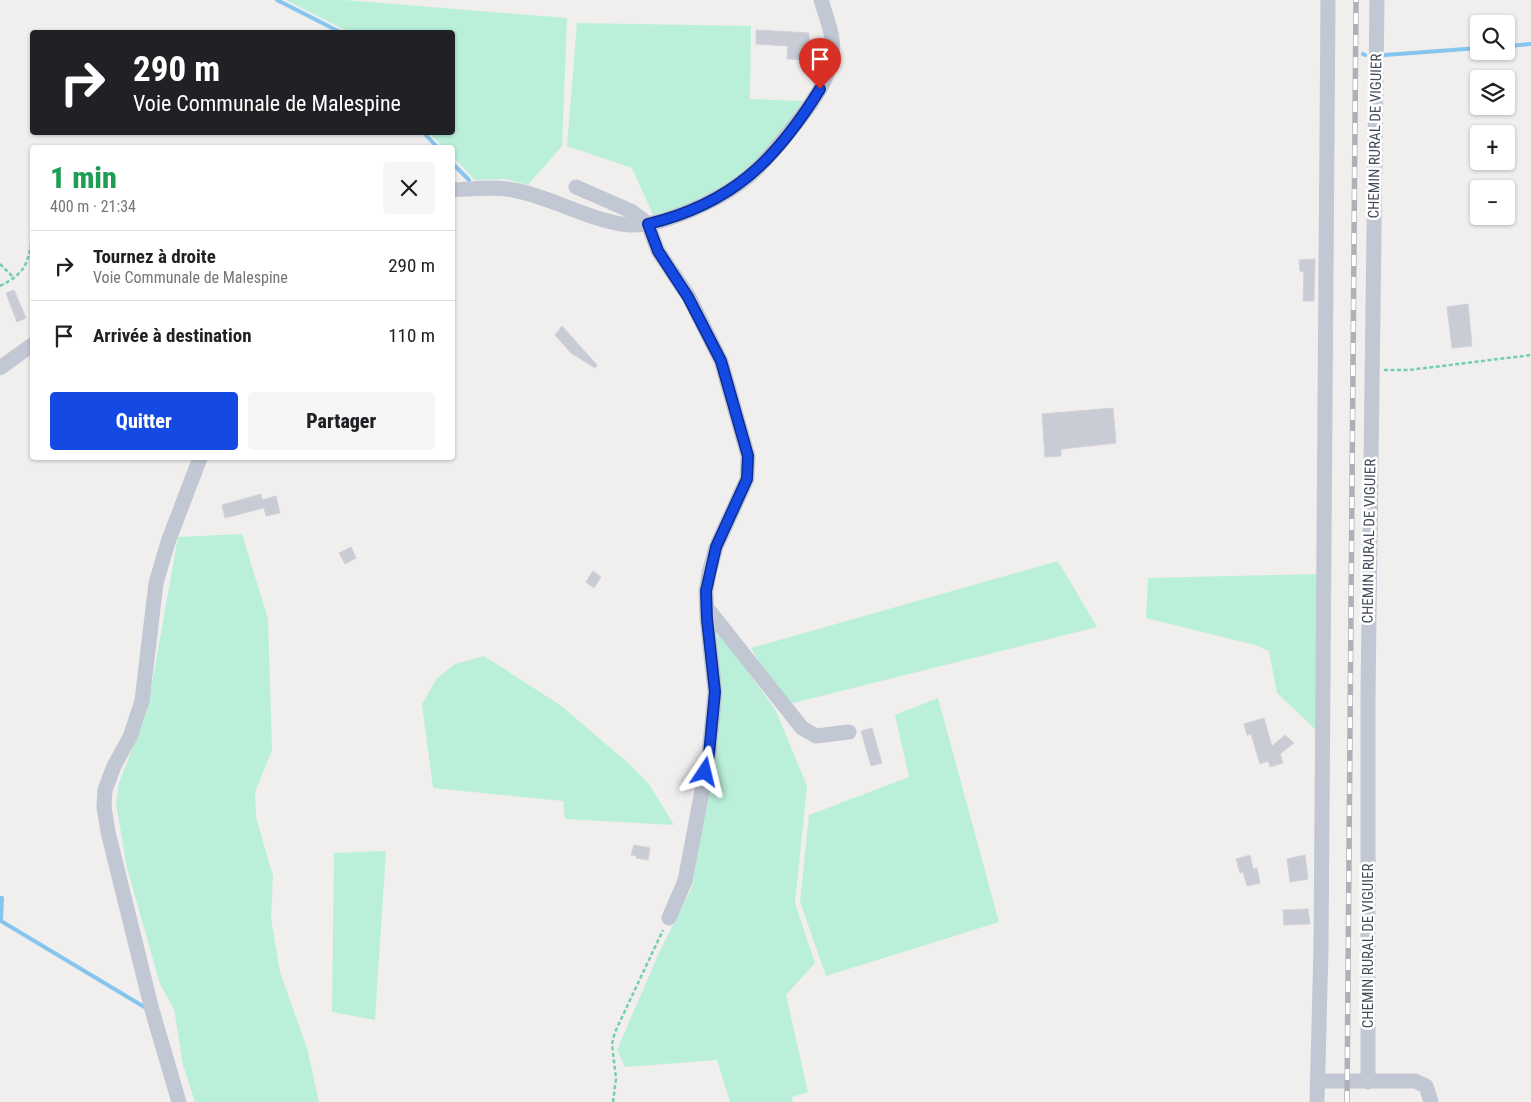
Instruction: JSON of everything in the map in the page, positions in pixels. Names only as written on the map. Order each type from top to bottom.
[{"type":"street","points":[[455,190],[494,188],[513,190],[609,221],[630,225],[667,220],[707,204],[743,182],[772,154],[811,104],[828,72],[832,54],[831,37],[821,0]]},
{"type":"street","points":[[1317,1102],[1321,940],[1328,0]]},
{"type":"street","name":"CHEMIN RURAL DE VIGUIER","points":[[1368,1082],[1368,694],[1376,0]]},
{"type":"street","points":[[576,187],[631,212],[648,224],[658,251],[688,297],[721,361],[748,456],[747,479],[716,547],[706,591],[715,692],[709,754],[684,881],[669,918]]},
{"type":"street","points":[[0,368],[30,346]]},
{"type":"street","points":[[179,1102],[150,1001],[108,832],[104,807],[108,782],[114,766],[130,737],[142,701],[156,583],[168,542],[199,460]]},
{"type":"street","points":[[707,608],[802,728],[816,736],[850,732]]},
{"type":"street","points":[[1317,1081],[1420,1082],[1426,1086],[1431,1102]]},
{"type":"path","points":[[0,286],[14,278],[27,264],[30,250]]},
{"type":"path","points":[[0,264],[14,278]]},
{"type":"path","points":[[1371,366],[1385,370],[1409,370],[1531,355]]},
{"type":"path","points":[[613,1102],[616,1079],[612,1044],[615,1032],[669,918]]},
{"type":"green space","points":[[286,0],[344,0],[567,18],[562,146],[528,185],[506,179],[475,180],[455,159],[455,145],[442,145],[431,135],[455,135],[455,30],[345,30]]},
{"type":"green space","points":[[577,23],[751,26],[750,99],[803,101],[759,162],[700,201],[654,217],[632,168],[567,146]]},
{"type":"green space","points":[[242,534],[268,619],[272,750],[255,792],[256,817],[273,876],[271,918],[280,972],[307,1048],[319,1102],[195,1102],[183,1065],[174,1009],[160,984],[127,868],[116,804],[119,783],[147,711],[178,537]]},
{"type":"green space","points":[[1058,561],[1097,627],[785,705],[751,648]]},
{"type":"green space","points":[[1318,574],[1315,729],[1277,693],[1269,651],[1255,645],[1146,618],[1148,578]]},
{"type":"green space","points":[[716,626],[776,711],[807,786],[795,903],[815,963],[786,995],[808,1092],[792,1097],[793,1102],[730,1102],[717,1060],[625,1067],[617,1050],[659,953],[692,887],[721,701]]},
{"type":"green space","points":[[484,656],[560,705],[628,763],[649,784],[674,825],[565,819],[563,801],[433,788],[422,704],[437,678],[455,664]]},
{"type":"green space","points":[[938,698],[999,922],[826,976],[800,902],[809,815],[909,777],[895,715]]},
{"type":"green space","points":[[386,851],[375,1020],[332,1012],[334,853]]},
{"type":"building","points":[[756,30],[809,33],[809,41],[812,41],[811,60],[787,59],[788,46],[756,44]]},
{"type":"building","points":[[1315,259],[1314,301],[1303,301],[1304,272],[1300,271],[1299,260]]},
{"type":"building","points":[[14,290],[26,318],[17,322],[6,293]]},
{"type":"building","points":[[1468,304],[1472,346],[1452,348],[1447,307]]},
{"type":"building","points":[[562,326],[597,365],[595,368],[571,353],[555,335]]},
{"type":"building","points":[[1113,408],[1116,443],[1061,449],[1061,456],[1045,457],[1042,414]]},
{"type":"building","points":[[261,494],[262,500],[276,496],[280,513],[266,516],[264,508],[225,518],[222,505]]},
{"type":"building","points":[[351,547],[356,558],[345,564],[339,553]]},
{"type":"building","points":[[593,571],[601,577],[594,588],[586,582]]},
{"type":"building","points":[[1264,718],[1272,746],[1285,735],[1294,743],[1280,754],[1283,763],[1270,767],[1268,761],[1260,764],[1251,734],[1247,735],[1244,724]]},
{"type":"building","points":[[872,728],[882,763],[871,766],[861,731]]},
{"type":"building","points":[[634,845],[650,848],[648,860],[631,855]]},
{"type":"building","points":[[1250,855],[1253,869],[1257,868],[1260,883],[1247,886],[1243,872],[1240,873],[1236,859]]},
{"type":"building","points":[[1305,855],[1308,879],[1290,882],[1287,859]]},
{"type":"building","points":[[1308,909],[1310,924],[1284,925],[1283,910]]},
{"type":"waterway","points":[[277,0],[336,30]]},
{"type":"waterway","points":[[1515,45],[1531,44]]},
{"type":"waterway","points":[[1385,55],[1470,49]]},
{"type":"waterway","points":[[426,135],[435,145]]},
{"type":"waterway","points":[[455,166],[469,180]]},
{"type":"waterway","points":[[0,898],[2,898],[1,921],[146,1008]]},
{"type":"railway","points":[[1347,1102],[1356,0]]},
{"type":"route","points":[[705,772],[709,754],[715,692],[706,591],[716,547],[747,479],[748,456],[721,361],[688,297],[658,251],[648,224],[667,220],[707,204],[743,182],[772,154],[811,104],[820,89]]}]
